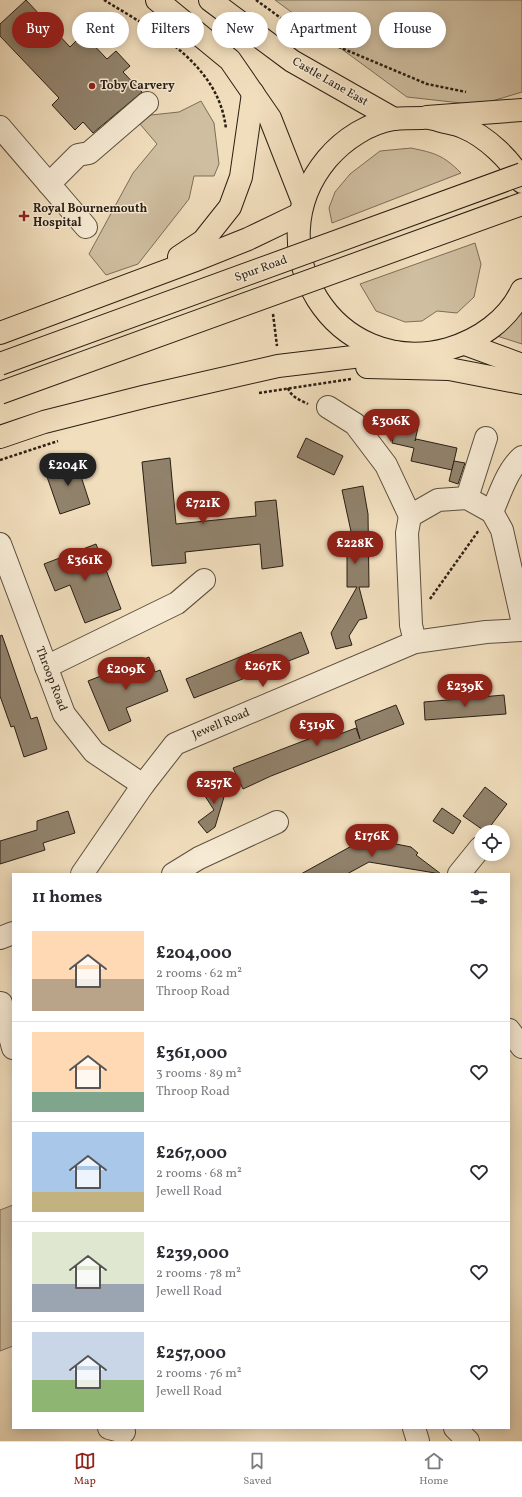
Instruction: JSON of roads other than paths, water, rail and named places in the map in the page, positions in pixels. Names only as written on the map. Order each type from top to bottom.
[{"type":"main road","points":[[157,0],[230,60],[253,93],[270,118],[301,208]]},
{"type":"main road","name":"Castle Lane East","points":[[210,0],[292,61],[394,119]]},
{"type":"main road","points":[[145,279],[203,241],[230,207],[241,177],[253,93]]},
{"type":"main road","points":[[395,352],[366,343],[339,326],[319,303],[304,275],[298,245],[301,208],[316,173],[336,148],[363,130],[394,119],[427,118],[522,110]]},
{"type":"main road","points":[[427,118],[464,127],[495,147],[519,175],[522,182]]},
{"type":"main road","name":"Spur Road","points":[[0,364],[522,174]]},
{"type":"main road","points":[[0,393],[522,204]]},
{"type":"main road","points":[[0,333],[248,239],[301,208]]},
{"type":"main road","points":[[0,437],[44,422],[147,396],[278,366],[395,352],[431,353],[466,344],[486,332],[504,316],[522,290]]},
{"type":"main road","points":[[466,344],[522,365]]},
{"type":"main road","points":[[296,365],[449,369],[522,383]]},
{"type":"street","points":[[49,184],[78,156],[90,153],[148,103]]},
{"type":"street","points":[[0,127],[86,227]]},
{"type":"street","points":[[328,407],[356,424],[386,465],[410,516],[407,533],[410,625],[415,642]]},
{"type":"street","points":[[466,498],[486,438]]},
{"type":"street","points":[[492,512],[504,485],[518,461],[522,457]]},
{"type":"street","points":[[410,516],[438,500],[466,498],[492,512],[502,530],[522,619]]},
{"type":"street","name":"Throop Road","points":[[0,544],[64,714],[94,752],[143,785]]},
{"type":"street","points":[[46,667],[177,603],[204,580]]},
{"type":"street","name":"Jewell Road","points":[[87,872],[143,785],[175,744],[415,642],[486,632],[522,630]]},
{"type":"street","points":[[175,873],[199,858],[278,822]]},
{"type":"street","points":[[460,873],[474,855]]},
{"type":"street","points":[[0,938],[12,932]]},
{"type":"street","points":[[5,1005],[12,1043]]},
{"type":"street","points":[[510,1031],[522,1047]]},
{"type":"street","points":[[510,1059],[522,1053]]},
{"type":"street","points":[[414,1429],[418,1441]]},
{"type":"street","points":[[456,1429],[468,1441]]},
{"type":"place","name":"Toby Carvery","points":[[92,86]]},
{"type":"place","name":"Royal Bournemouth Hospital","points":[[24,216]]}]
